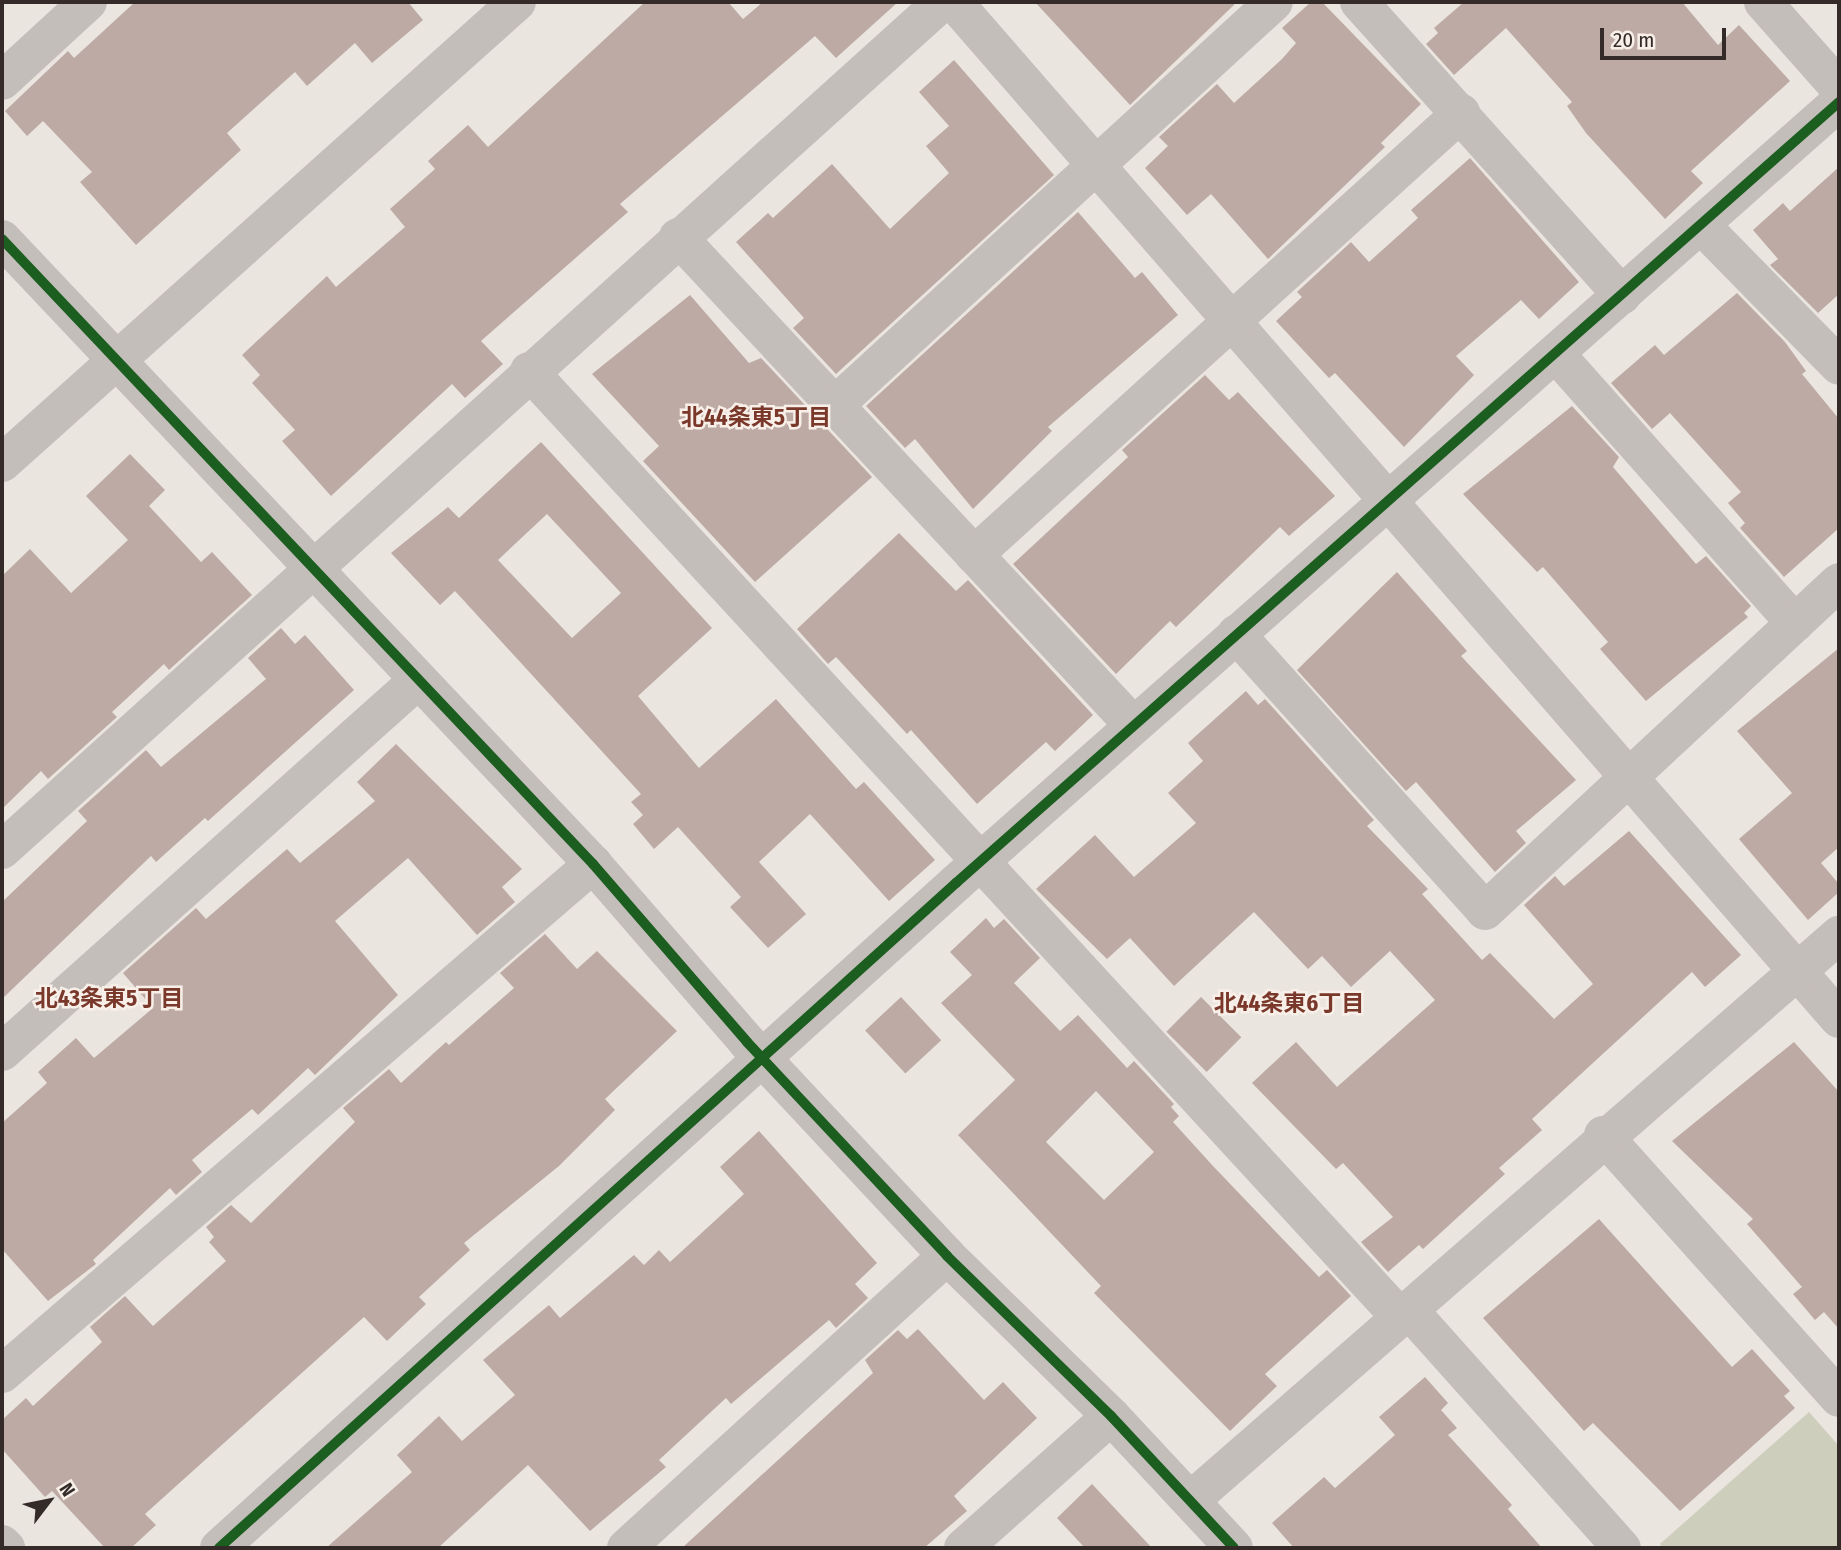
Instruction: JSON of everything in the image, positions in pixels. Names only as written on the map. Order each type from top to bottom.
[{"type":"street","points":[[2,81],[88,2]]},
{"type":"street","points":[[2,463],[116,364],[517,2]]},
{"type":"street","points":[[2,850],[678,237],[942,2]]},
{"type":"street","points":[[954,2],[1235,320],[1387,505],[1839,1019]]},
{"type":"street","points":[[834,406],[1274,2]]},
{"type":"street","points":[[1359,2],[1622,295]]},
{"type":"street","points":[[1763,2],[1839,88]]},
{"type":"street","points":[[219,1548],[764,1060],[977,864],[1236,634],[1387,505],[1839,102]]},
{"type":"street","points":[[974,555],[1461,113]]},
{"type":"street","points":[[1701,225],[1839,366]]},
{"type":"street","points":[[678,237],[1133,726]]},
{"type":"street","points":[[2,239],[116,364],[593,864],[764,1060],[947,1256],[1111,1416],[1234,1548]]},
{"type":"street","points":[[1556,354],[1795,624]]},
{"type":"street","points":[[529,372],[977,864],[1403,1312],[1622,1548]]},
{"type":"street","points":[[1236,634],[1485,911],[1628,781],[1839,582]]},
{"type":"street","points":[[2,1052],[418,680]]},
{"type":"street","points":[[2,1374],[593,864]]},
{"type":"street","points":[[1191,1500],[1603,1135],[1839,935]]},
{"type":"street","points":[[1603,1135],[1839,1398]]},
{"type":"street","points":[[626,1548],[947,1256]]},
{"type":"street","points":[[963,1548],[1111,1416]]},
{"type":"street","points":[[2,1544],[6,1548]]},
{"type":"green space","points":[[1809,1412],[1839,1446],[1839,1548],[1663,1548],[1660,1544]]},
{"type":"building","points":[[135,2],[408,2],[423,20],[372,63],[355,43],[307,86],[295,72],[227,133],[241,150],[136,245],[80,182],[92,172],[43,121],[27,136],[5,111],[68,51],[74,58]]},
{"type":"building","points":[[645,2],[728,2],[743,19],[763,2],[898,2],[836,58],[815,36],[620,204],[628,212],[481,341],[503,364],[465,398],[452,384],[331,496],[282,441],[295,430],[252,383],[260,375],[242,355],[327,276],[336,287],[405,227],[390,209],[435,169],[428,161],[468,125],[488,147]]},
{"type":"building","points":[[1035,2],[1237,2],[1130,105]]},
{"type":"building","points":[[1311,2],[1322,2],[1421,104],[1381,143],[1385,147],[1268,259],[1211,194],[1187,215],[1145,168],[1168,146],[1159,137],[1217,84],[1234,103],[1282,59],[1296,43],[1282,28]]},
{"type":"building","points":[[1464,2],[1682,2],[1718,45],[1739,25],[1790,81],[1691,171],[1703,183],[1665,219],[1586,133],[1567,106],[1572,102],[1506,28],[1454,75],[1426,44],[1438,33],[1434,28]]},
{"type":"building","points":[[954,60],[1054,175],[836,374],[793,328],[804,318],[736,242],[768,213],[773,218],[832,164],[890,229],[949,173],[926,146],[949,126],[919,92]]},
{"type":"building","points":[[1470,158],[1579,282],[1539,319],[1521,300],[1456,356],[1474,375],[1404,447],[1335,373],[1329,378],[1276,321],[1302,297],[1297,292],[1351,242],[1369,262],[1418,218],[1411,210]]},
{"type":"building","points":[[1839,167],[1839,294],[1818,313],[1770,265],[1778,259],[1753,230],[1783,203],[1790,211]]},
{"type":"building","points":[[1078,212],[1135,278],[1142,272],[1178,315],[1048,427],[1052,431],[973,509],[915,439],[905,448],[866,406]]},
{"type":"building","points":[[1737,293],[1785,342],[1806,371],[1802,374],[1839,419],[1839,528],[1784,577],[1740,528],[1745,523],[1728,503],[1741,492],[1670,413],[1652,429],[1611,383],[1655,345],[1664,355]]},
{"type":"building","points":[[690,295],[749,363],[761,358],[872,477],[755,582],[643,461],[659,446],[592,374]]},
{"type":"building","points":[[1205,375],[1229,400],[1238,392],[1335,496],[1289,536],[1280,527],[1176,627],[1170,621],[1116,674],[1013,564],[1128,457],[1122,450]]},
{"type":"building","points":[[1572,406],[1619,457],[1613,467],[1696,564],[1706,556],[1751,606],[1744,613],[1748,617],[1646,701],[1600,649],[1608,642],[1543,567],[1537,572],[1463,494]]},
{"type":"building","points":[[541,442],[712,628],[638,696],[699,768],[776,699],[856,789],[864,782],[935,860],[889,901],[810,814],[759,862],[806,914],[768,948],[730,907],[741,897],[678,827],[654,849],[633,824],[643,815],[631,802],[641,794],[455,591],[440,605],[391,553],[448,507],[459,518]],"holes":[[[547,514],[621,593],[572,638],[498,560]]]},
{"type":"building","points":[[130,454],[165,490],[149,506],[201,562],[212,552],[252,595],[169,670],[164,664],[112,712],[117,717],[48,779],[41,771],[2,809],[2,576],[30,549],[71,593],[128,540],[86,496]]},
{"type":"building","points":[[899,533],[956,591],[968,580],[1093,715],[1055,751],[1046,742],[977,804],[911,730],[907,734],[836,657],[828,664],[797,629]]},
{"type":"building","points":[[1397,572],[1467,651],[1461,656],[1576,780],[1516,831],[1526,843],[1495,872],[1416,782],[1406,791],[1297,670]]},
{"type":"building","points":[[281,628],[295,644],[305,635],[354,690],[208,821],[205,818],[156,862],[151,856],[2,999],[2,902],[87,821],[78,811],[146,750],[161,767],[266,679],[248,658]]},
{"type":"building","points":[[1839,648],[1839,847],[1821,863],[1839,884],[1839,892],[1808,920],[1739,839],[1792,793],[1737,731]]},
{"type":"building","points":[[1246,691],[1258,705],[1265,699],[1374,820],[1367,826],[1428,889],[1422,894],[1482,960],[1490,953],[1554,1019],[1593,984],[1524,905],[1555,876],[1564,886],[1629,831],[1741,955],[1705,987],[1692,972],[1532,1119],[1542,1130],[1499,1168],[1505,1174],[1423,1249],[1419,1245],[1388,1272],[1361,1242],[1393,1217],[1343,1163],[1336,1169],[1252,1083],[1296,1042],[1337,1087],[1435,1000],[1390,951],[1351,987],[1322,956],[1308,969],[1254,912],[1174,986],[1130,938],[1107,959],[1036,889],[1095,835],[1134,877],[1196,823],[1168,793],[1203,761],[1188,743]]},
{"type":"building","points":[[396,744],[522,869],[502,887],[515,902],[477,935],[408,858],[335,921],[398,995],[315,1075],[308,1068],[258,1115],[252,1109],[192,1160],[202,1172],[176,1195],[170,1188],[93,1260],[96,1264],[48,1301],[2,1249],[2,1123],[47,1083],[38,1072],[76,1038],[94,1058],[153,1008],[123,973],[196,908],[206,919],[287,849],[300,863],[375,801],[357,782]]},
{"type":"building","points":[[986,918],[994,928],[1004,919],[1040,958],[1014,983],[1060,1031],[1078,1015],[1127,1068],[1134,1061],[1174,1104],[1171,1107],[1179,1116],[1173,1122],[1213,1166],[1319,1277],[1327,1270],[1351,1296],[1265,1374],[1277,1386],[1230,1431],[1094,1293],[1101,1286],[958,1135],[1015,1080],[941,1003],[972,975],[950,952]],"holes":[[[1096,1091],[1154,1152],[1104,1200],[1046,1142]]]},
{"type":"building","points":[[545,934],[577,969],[597,951],[677,1031],[605,1099],[615,1110],[559,1166],[464,1243],[470,1250],[419,1297],[426,1304],[387,1341],[364,1317],[145,1514],[156,1525],[131,1548],[105,1548],[52,1491],[45,1497],[2,1449],[2,1420],[26,1398],[33,1406],[102,1342],[90,1327],[125,1296],[153,1326],[226,1261],[209,1242],[214,1237],[206,1227],[231,1205],[251,1223],[355,1122],[343,1108],[389,1069],[401,1083],[446,1042],[449,1045],[514,988],[500,973]]},
{"type":"building","points":[[901,997],[941,1040],[905,1074],[865,1030]]},
{"type":"building","points":[[1201,997],[1241,1037],[1207,1072],[1166,1032]]},
{"type":"building","points":[[1794,1042],[1839,1092],[1839,1329],[1824,1312],[1815,1320],[1793,1294],[1802,1287],[1747,1224],[1753,1219],[1672,1141]]},
{"type":"building","points":[[759,1131],[877,1263],[855,1284],[868,1298],[836,1328],[829,1320],[731,1404],[726,1398],[659,1460],[666,1467],[590,1531],[528,1465],[438,1548],[326,1548],[412,1472],[397,1455],[439,1416],[462,1441],[515,1395],[483,1360],[549,1305],[560,1318],[634,1255],[644,1265],[659,1250],[670,1262],[744,1194],[720,1167]]},
{"type":"building","points":[[1599,1219],[1732,1367],[1752,1349],[1790,1391],[1784,1396],[1795,1408],[1680,1511],[1593,1423],[1584,1431],[1483,1318]]},
{"type":"building","points":[[918,1329],[984,1400],[1003,1382],[1037,1418],[954,1496],[967,1511],[924,1548],[682,1548],[873,1373],[865,1360],[898,1330],[907,1339]]},
{"type":"building","points":[[1425,1377],[1448,1403],[1441,1410],[1457,1428],[1448,1435],[1512,1505],[1508,1509],[1542,1548],[1294,1548],[1272,1523],[1324,1477],[1335,1488],[1395,1435],[1379,1417]]},
{"type":"building","points":[[1092,1484],[1152,1548],[1085,1548],[1057,1518]]},
{"type":"cycle path","points":[[219,1548],[956,883],[1839,102]]},
{"type":"cycle path","points":[[2,239],[593,864],[747,1042],[947,1256],[1111,1416],[1234,1548]]},
{"type":"district","name":"北44条東5丁目","points":[[756,417]]},
{"type":"district","name":"北43条東5丁目","points":[[109,998]]},
{"type":"district","name":"北44条東6丁目","points":[[1289,1003]]}]
